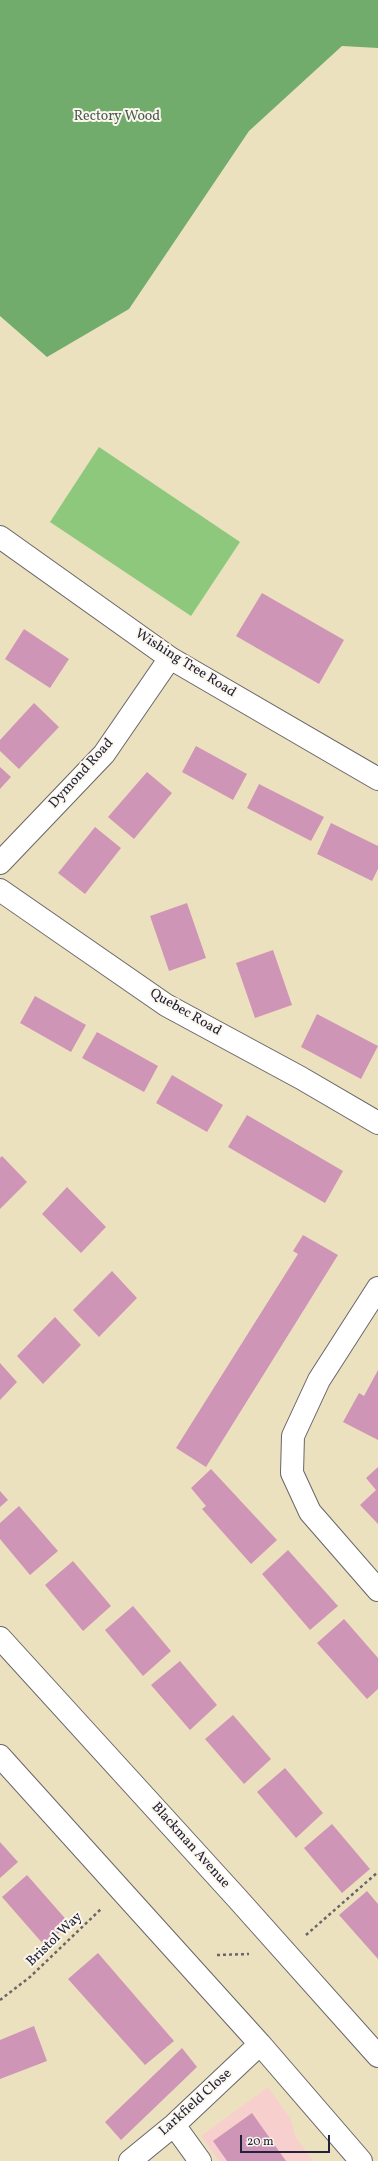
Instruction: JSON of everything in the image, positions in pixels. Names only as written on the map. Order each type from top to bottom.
[{"type":"street","name":"Wishing Tree Road","points":[[0,537],[170,658],[378,779]]},
{"type":"street","name":"Dymond Road","points":[[0,863],[104,754],[170,658]]},
{"type":"street","name":"Quebec Road","points":[[0,890],[166,1005],[300,1078],[378,1123]]},
{"type":"street","points":[[378,1288],[319,1380],[293,1436],[292,1473],[310,1512],[378,1590]]},
{"type":"street","name":"Blackman Avenue","points":[[0,1638],[286,1952],[378,2056]]},
{"type":"street","points":[[0,1756],[260,2044],[361,2161]]},
{"type":"street","name":"Larkfield Close","points":[[130,2161],[174,2125],[260,2044]]},
{"type":"street","points":[[174,2125],[200,2161]]},
{"type":"path","points":[[180,1956],[286,1952],[378,1872]]},
{"type":"path","name":"Bristol Way","points":[[0,2000],[30,1977],[120,1890]]},
{"type":"shaded area","points":[[268,2087],[291,2119],[295,2136],[313,2161],[219,2161],[201,2136]]},
{"type":"green space","name":"Rectory Wood","points":[[0,0],[378,0],[378,48],[342,46],[249,131],[129,309],[47,357],[0,316]]},
{"type":"green space","points":[[99,447],[240,542],[191,616],[50,522]]},
{"type":"building","points":[[262,593],[344,640],[319,684],[236,636]]},
{"type":"building","points":[[24,629],[69,659],[50,688],[5,659]]},
{"type":"building","points":[[34,703],[59,727],[19,769],[0,751],[0,740]]},
{"type":"building","points":[[196,746],[247,774],[233,800],[182,772]]},
{"type":"building","points":[[0,767],[11,777],[0,789]]},
{"type":"building","points":[[147,772],[172,793],[134,839],[108,817]]},
{"type":"building","points":[[259,784],[324,817],[311,841],[247,808]]},
{"type":"building","points":[[331,823],[378,846],[378,869],[372,881],[317,854]]},
{"type":"building","points":[[95,827],[121,848],[85,894],[58,873]]},
{"type":"building","points":[[187,903],[206,958],[169,971],[150,916]]},
{"type":"building","points":[[273,950],[292,1005],[255,1018],[236,963]]},
{"type":"building","points":[[35,996],[86,1025],[71,1052],[20,1023]]},
{"type":"building","points":[[317,1014],[378,1046],[361,1079],[301,1047]]},
{"type":"building","points":[[97,1032],[158,1066],[144,1092],[82,1058]]},
{"type":"building","points":[[172,1075],[223,1105],[207,1132],[156,1103]]},
{"type":"building","points":[[247,1115],[343,1171],[325,1203],[228,1147]]},
{"type":"building","points":[[2,1156],[27,1182],[0,1209],[0,1158]]},
{"type":"building","points":[[67,1187],[106,1227],[81,1253],[42,1214]]},
{"type":"building","points":[[303,1235],[338,1255],[206,1467],[176,1448],[298,1254],[293,1251]]},
{"type":"building","points":[[112,1271],[137,1298],[99,1337],[73,1310]]},
{"type":"building","points":[[55,1317],[81,1345],[43,1384],[17,1356]]},
{"type":"building","points":[[0,1363],[17,1382],[0,1400]]},
{"type":"building","points":[[378,1370],[378,1440],[343,1422],[359,1393],[364,1396]]},
{"type":"building","points":[[378,1467],[378,1524],[360,1505],[376,1490],[366,1478]]},
{"type":"building","points":[[211,1469],[277,1540],[251,1564],[202,1509],[206,1506],[191,1488]]},
{"type":"building","points":[[0,1491],[8,1500],[0,1507]]},
{"type":"building","points":[[19,1506],[58,1551],[30,1575],[0,1539],[0,1523]]},
{"type":"building","points":[[288,1550],[338,1606],[310,1630],[262,1574]]},
{"type":"building","points":[[73,1561],[111,1606],[83,1631],[45,1585]]},
{"type":"building","points":[[133,1606],[171,1651],[143,1676],[105,1630]]},
{"type":"building","points":[[344,1619],[378,1658],[378,1689],[367,1699],[317,1643]]},
{"type":"building","points":[[180,1661],[217,1705],[190,1730],[151,1685]]},
{"type":"building","points":[[233,1715],[271,1759],[244,1784],[205,1739]]},
{"type":"building","points":[[285,1768],[323,1813],[296,1838],[257,1792]]},
{"type":"building","points":[[332,1824],[370,1869],[342,1893],[304,1848]]},
{"type":"building","points":[[0,1842],[18,1862],[0,1878]]},
{"type":"building","points":[[27,1875],[70,1924],[44,1945],[2,1897]]},
{"type":"building","points":[[367,1891],[378,1904],[378,1959],[339,1915]]},
{"type":"building","points":[[98,1953],[174,2041],[145,2065],[68,1979]]},
{"type":"building","points":[[34,2026],[47,2061],[0,2079],[0,2040]]},
{"type":"building","points":[[182,2048],[197,2067],[121,2140],[105,2122]]},
{"type":"building","points":[[252,2113],[286,2161],[227,2161],[213,2141]]}]
